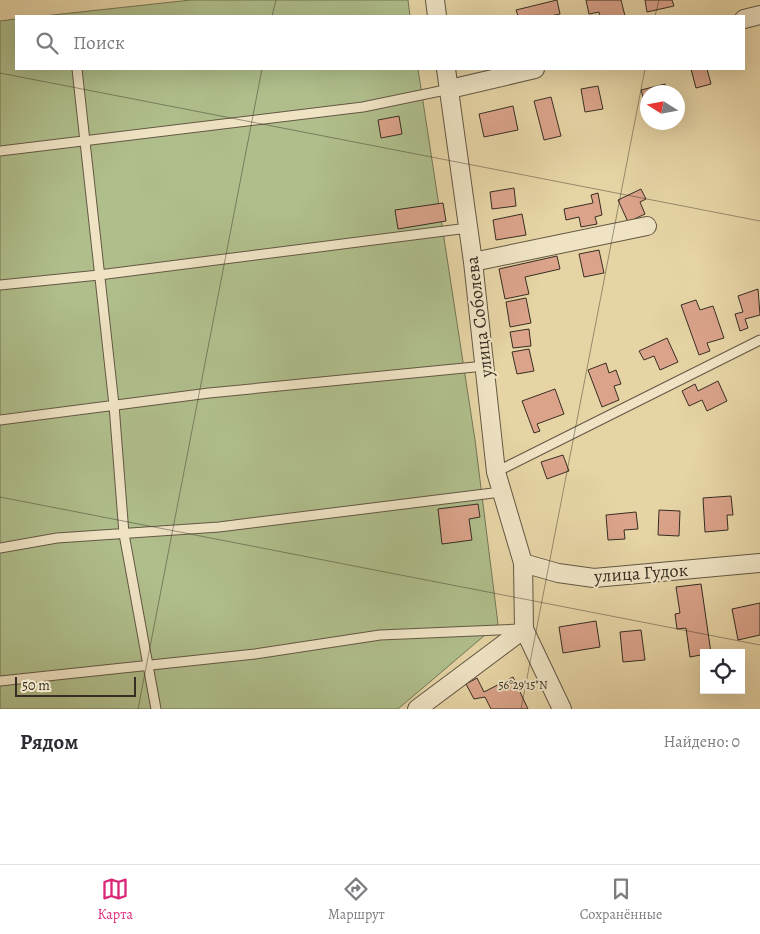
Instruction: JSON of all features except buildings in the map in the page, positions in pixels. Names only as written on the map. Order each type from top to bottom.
[{"type":"street","points":[[434,0],[437,15]]},
{"type":"street","points":[[745,19],[760,15]]},
{"type":"street","name":"улица Соболева","points":[[446,70],[473,262],[496,472],[523,563],[524,629]]},
{"type":"street","points":[[450,89],[531,70]]},
{"type":"street","points":[[473,262],[647,226]]},
{"type":"street","name":"улица Гудок","points":[[523,563],[558,573],[594,578],[760,563]]},
{"type":"street","points":[[417,709],[524,629],[562,709]]},
{"type":"lane","points":[[76,70],[114,405],[124,534],[156,709]]},
{"type":"lane","points":[[0,151],[363,107],[450,89]]},
{"type":"lane","points":[[0,285],[99,275],[468,228]]},
{"type":"lane","points":[[496,472],[760,340]]},
{"type":"lane","points":[[0,420],[209,393],[485,366]]},
{"type":"lane","points":[[0,548],[57,538],[219,528],[501,492]]},
{"type":"lane","points":[[0,681],[255,654],[380,635],[524,629]]},
{"type":"green space","points":[[191,0],[408,0],[410,15],[52,15]]},
{"type":"green space","points":[[15,19],[15,70],[418,70],[475,440],[498,624],[398,709],[0,709],[0,21]]}]
